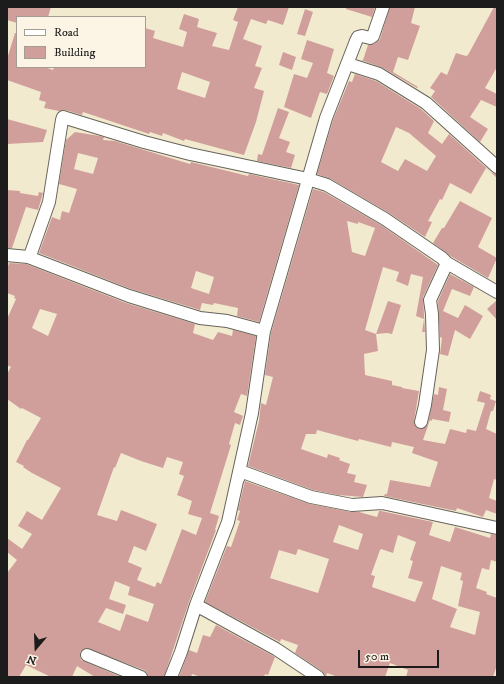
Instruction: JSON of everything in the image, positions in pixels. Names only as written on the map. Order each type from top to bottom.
[{"type":"street","points":[[171,677],[181,652],[196,605],[228,522],[252,413],[264,331],[326,118],[358,38],[362,36],[370,38],[372,36],[383,7]]},
{"type":"street","points":[[348,64],[379,74],[426,103],[497,167]]},
{"type":"street","points":[[28,257],[48,202],[60,125],[63,117],[144,142],[190,154],[308,179],[327,185],[385,219],[447,263],[497,292]]},
{"type":"street","points":[[7,255],[28,257],[129,296],[200,318],[227,321],[264,331]]},
{"type":"street","points":[[421,422],[433,350],[430,300],[447,263]]},
{"type":"street","points":[[238,482],[240,471],[311,497],[352,505],[382,503],[497,528]]},
{"type":"street","points":[[196,605],[276,649],[318,677]]},
{"type":"street","points":[[87,655],[140,677]]},
{"type":"building","points":[[7,7],[51,7],[48,16],[16,16],[16,23],[7,20]]},
{"type":"building","points":[[238,7],[289,7],[283,25],[268,20],[266,24],[251,19],[243,39],[262,46],[255,66],[262,68],[254,88],[264,91],[256,122],[244,155],[185,139],[184,141],[163,133],[162,136],[150,132],[149,134],[83,112],[82,115],[65,110],[59,111],[44,108],[46,102],[39,100],[41,92],[7,80],[7,59],[15,33],[16,68],[48,68],[53,70],[54,68],[146,68],[146,28],[155,31],[153,38],[183,47],[187,32],[179,29],[184,14],[199,19],[197,27],[217,33],[212,46],[229,50],[238,22],[233,20]],"holes":[[[182,72],[210,82],[205,98],[177,89]]]},
{"type":"building","points":[[346,7],[375,7],[372,17],[346,9]]},
{"type":"building","points":[[390,7],[415,7],[411,23],[420,26],[408,60],[398,57],[393,72],[418,87],[417,88],[383,68],[361,60],[363,60],[368,45],[374,44],[380,39]]},
{"type":"building","points":[[494,7],[497,7],[497,67],[485,88],[497,94],[497,107],[481,100],[470,117],[488,129],[480,142],[431,97],[435,91],[430,88],[441,72],[447,75],[456,53],[466,56],[468,55]]},
{"type":"building","points":[[305,9],[313,12],[305,36],[297,34]]},
{"type":"building","points":[[307,40],[334,49],[327,73],[334,76],[327,94],[320,92],[311,118],[284,107],[294,74],[307,78],[313,63],[301,59]]},
{"type":"building","points":[[283,52],[296,57],[292,70],[279,65]]},
{"type":"building","points":[[355,74],[376,81],[421,109],[434,121],[428,133],[442,144],[449,134],[492,173],[497,174],[497,178],[486,168],[471,194],[450,183],[442,200],[440,199],[428,221],[432,222],[425,237],[389,213],[331,179],[317,174],[333,120],[349,81],[352,82]],"holes":[[[396,127],[409,133],[436,156],[427,171],[405,159],[398,171],[381,162]]]},
{"type":"building","points":[[278,108],[289,112],[279,138],[290,142],[286,152],[295,155],[291,168],[257,161],[258,154],[262,155]]},
{"type":"building","points":[[7,119],[47,130],[43,142],[7,144]]},
{"type":"building","points":[[75,132],[100,136],[104,137],[103,140],[115,141],[190,164],[191,162],[248,176],[249,174],[299,185],[259,322],[237,316],[238,308],[214,303],[213,305],[202,303],[200,310],[131,289],[39,253],[52,217],[60,220],[62,211],[69,213],[77,189],[59,184],[66,140]],"holes":[[[78,153],[98,158],[93,174],[74,169]],[[196,271],[214,277],[209,294],[191,288]]]},
{"type":"building","points":[[313,189],[324,192],[381,225],[438,265],[423,297],[425,332],[422,332],[424,319],[416,316],[423,277],[411,274],[408,286],[396,281],[399,272],[383,267],[365,330],[376,334],[378,351],[364,354],[365,375],[392,381],[392,385],[402,388],[419,391],[414,421],[416,427],[420,429],[426,427],[428,424],[434,394],[438,395],[439,387],[447,389],[443,410],[451,412],[449,422],[432,419],[432,421],[430,420],[423,440],[445,444],[450,429],[466,433],[467,429],[476,431],[485,403],[477,401],[480,391],[491,395],[490,399],[496,401],[493,411],[491,411],[486,429],[497,434],[497,480],[494,479],[489,498],[497,501],[497,514],[486,510],[483,517],[457,508],[456,511],[384,496],[387,494],[390,480],[430,487],[438,462],[412,453],[414,447],[392,442],[391,447],[359,439],[358,441],[317,430],[316,434],[306,434],[301,449],[327,458],[328,454],[340,458],[339,460],[350,464],[347,473],[356,475],[354,482],[367,485],[363,497],[338,495],[313,490],[248,466],[259,421],[261,403],[266,405],[273,377],[265,375],[271,333]],"holes":[[[347,221],[358,224],[358,222],[375,228],[365,256],[352,252]]]},
{"type":"building","points":[[7,190],[20,191],[20,193],[38,196],[39,192],[43,193],[38,210],[26,207],[12,248],[7,248]]},
{"type":"building","points":[[460,201],[492,218],[478,247],[497,258],[488,278],[452,257],[433,243]]},
{"type":"building","points":[[9,263],[26,264],[126,303],[195,324],[193,333],[213,340],[218,332],[232,336],[233,330],[256,336],[247,396],[241,394],[234,412],[243,416],[240,425],[235,423],[229,444],[231,445],[210,513],[219,516],[216,530],[189,602],[164,677],[148,677],[144,670],[86,648],[80,652],[81,660],[121,677],[95,677],[77,666],[72,677],[51,677],[26,665],[19,677],[7,677],[7,573],[17,560],[7,552],[7,538],[22,549],[32,534],[18,526],[27,511],[42,520],[61,488],[32,473],[23,467],[24,466],[16,462],[27,440],[41,418],[22,408],[21,409],[7,399],[7,374],[11,367],[7,365],[7,319],[16,299],[14,298],[15,296],[7,293],[7,270]],"holes":[[[40,309],[57,314],[48,336],[32,328]],[[121,453],[163,468],[167,457],[183,462],[179,474],[184,476],[177,495],[192,501],[188,514],[202,518],[196,535],[182,529],[161,584],[157,582],[155,587],[137,580],[142,568],[128,562],[134,546],[146,551],[157,524],[121,510],[117,521],[97,515],[114,467],[115,468]],[[115,581],[130,587],[128,595],[154,604],[148,622],[126,614],[120,631],[98,622],[106,608],[123,614],[126,605],[109,599]]]},
{"type":"building","points":[[450,274],[474,287],[470,296],[452,289],[443,311],[458,318],[465,305],[483,316],[470,339],[455,330],[448,356],[440,354],[442,338],[440,337],[438,301]]},
{"type":"building","points":[[497,300],[497,320],[487,309]]},
{"type":"building","points":[[388,301],[401,305],[392,334],[376,334]]},
{"type":"building","points":[[245,481],[310,504],[351,512],[359,512],[377,517],[379,511],[381,511],[433,522],[429,535],[450,542],[455,527],[490,538],[491,534],[497,535],[497,562],[491,560],[489,570],[482,568],[476,588],[497,598],[497,665],[493,677],[406,677],[408,670],[390,663],[385,677],[338,677],[327,673],[326,677],[322,671],[295,653],[298,645],[281,639],[280,642],[205,602],[227,546],[231,547],[240,521],[237,520],[240,511],[238,510]],"holes":[[[339,525],[363,534],[358,550],[333,542]],[[398,535],[416,542],[410,560],[413,561],[408,578],[423,582],[415,602],[372,587],[375,576],[371,575],[380,550],[393,553]],[[298,549],[329,559],[318,593],[270,578],[279,550],[296,555]],[[441,566],[462,573],[460,580],[463,581],[458,606],[480,612],[475,635],[450,627],[457,609],[432,599]]]},
{"type":"building","points":[[216,625],[275,657],[268,675],[265,674],[264,677],[201,677],[192,674],[191,677],[179,677],[189,650],[197,653],[203,635],[210,637]]}]
